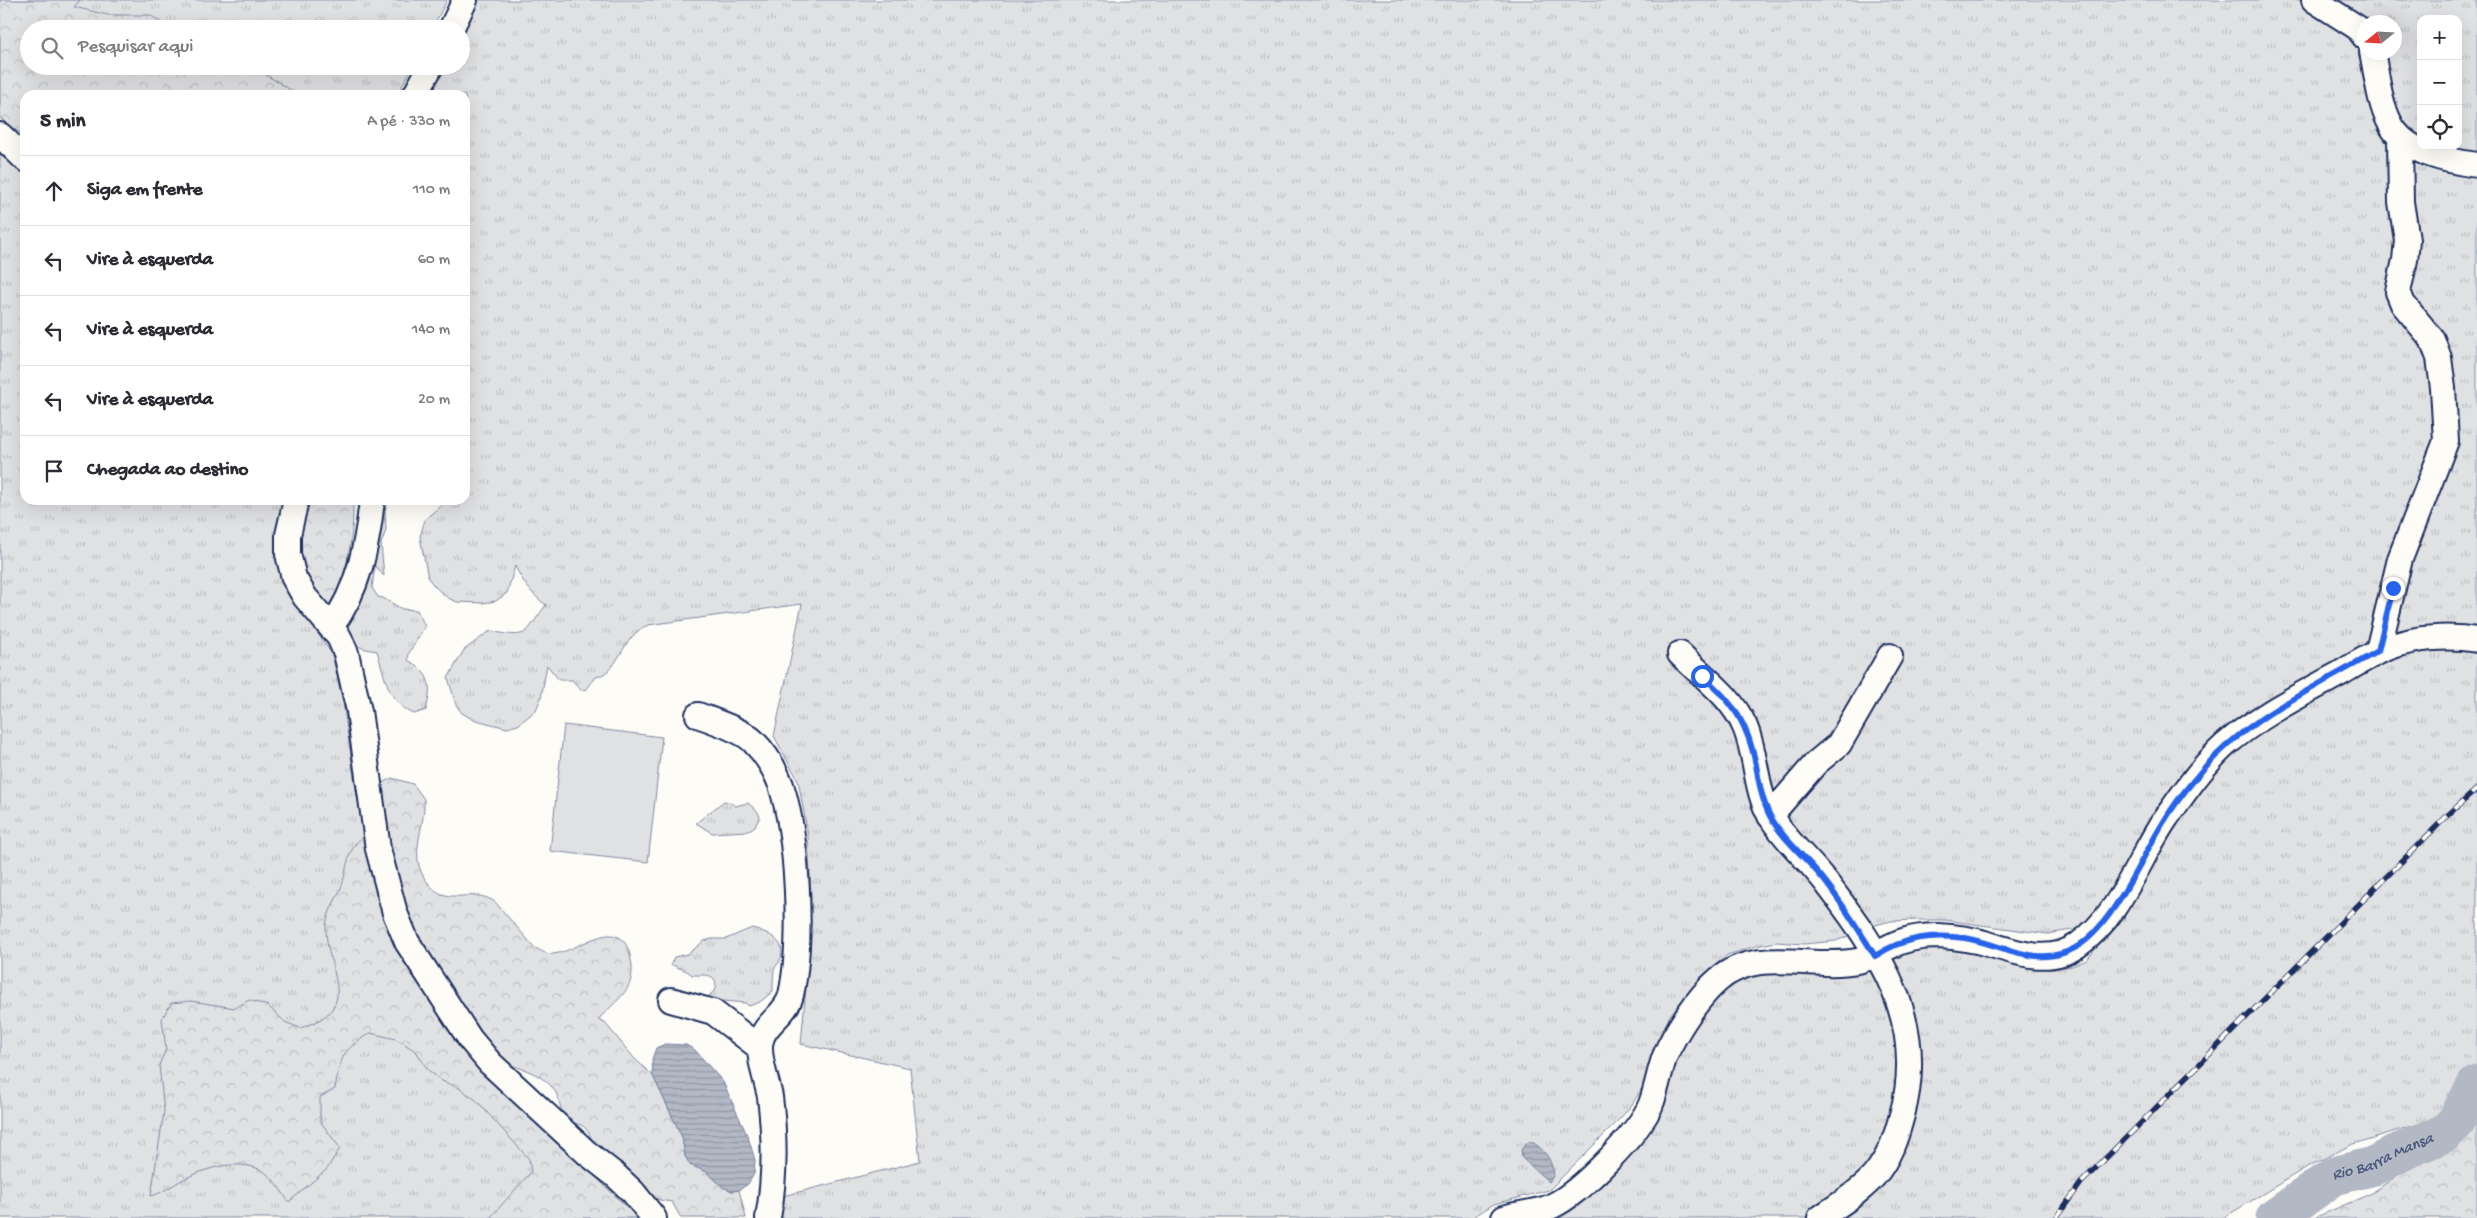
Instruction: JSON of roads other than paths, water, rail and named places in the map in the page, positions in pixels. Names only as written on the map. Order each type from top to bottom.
[{"type":"street","points":[[455,20],[465,0]]},
{"type":"street","points":[[2314,0],[2357,27]]},
{"type":"street","points":[[2374,60],[2384,109],[2390,125],[2400,137],[2417,149],[2477,165]]},
{"type":"street","points":[[418,90],[426,75]]},
{"type":"street","points":[[0,136],[20,154]]},
{"type":"street","points":[[2378,651],[2400,560],[2446,441],[2439,358],[2432,339],[2403,304],[2398,292],[2407,240],[2401,202],[2400,137]]},
{"type":"street","points":[[295,505],[288,535],[290,562],[294,578],[305,597],[339,637],[346,653],[353,682],[378,849],[395,913],[407,942],[470,1039],[490,1063],[587,1153],[633,1192],[654,1218]]},
{"type":"street","points":[[331,627],[342,612],[362,564],[371,505]]},
{"type":"street","points":[[1504,1218],[1549,1208],[1568,1198],[1586,1182],[1633,1132],[1645,1116],[1666,1054],[1677,1031],[1718,980],[1737,968],[1764,961],[1845,963],[1875,956],[1890,946],[1922,936],[1966,938],[2035,956],[2052,956],[2073,949],[2086,940],[2108,914],[2164,822],[2194,779],[2223,747],[2259,719],[2378,651],[2405,642],[2464,638],[2477,640]]},
{"type":"street","points":[[1680,654],[1727,698],[1736,710],[1745,728],[1761,792],[1770,816],[1823,879],[1875,956],[1890,980],[1901,1004],[1908,1032],[1911,1063],[1909,1092],[1893,1147],[1873,1176],[1820,1218]]},
{"type":"street","points":[[1770,816],[1816,763],[1839,744],[1890,656]]},
{"type":"street","points":[[698,714],[751,739],[769,761],[780,784],[790,823],[798,927],[794,971],[788,1005],[767,1026],[760,1048],[770,1098],[772,1134],[772,1196],[768,1218]]},
{"type":"street","points":[[671,1000],[713,1012],[760,1048]]},
{"type":"waterway","name":"Rio Barra Mansa","points":[[2275,1218],[2334,1176],[2374,1166],[2393,1155],[2445,1133],[2455,1123],[2477,1084]]},
{"type":"railway","points":[[2056,1218],[2081,1183],[2449,814],[2477,789]]}]
